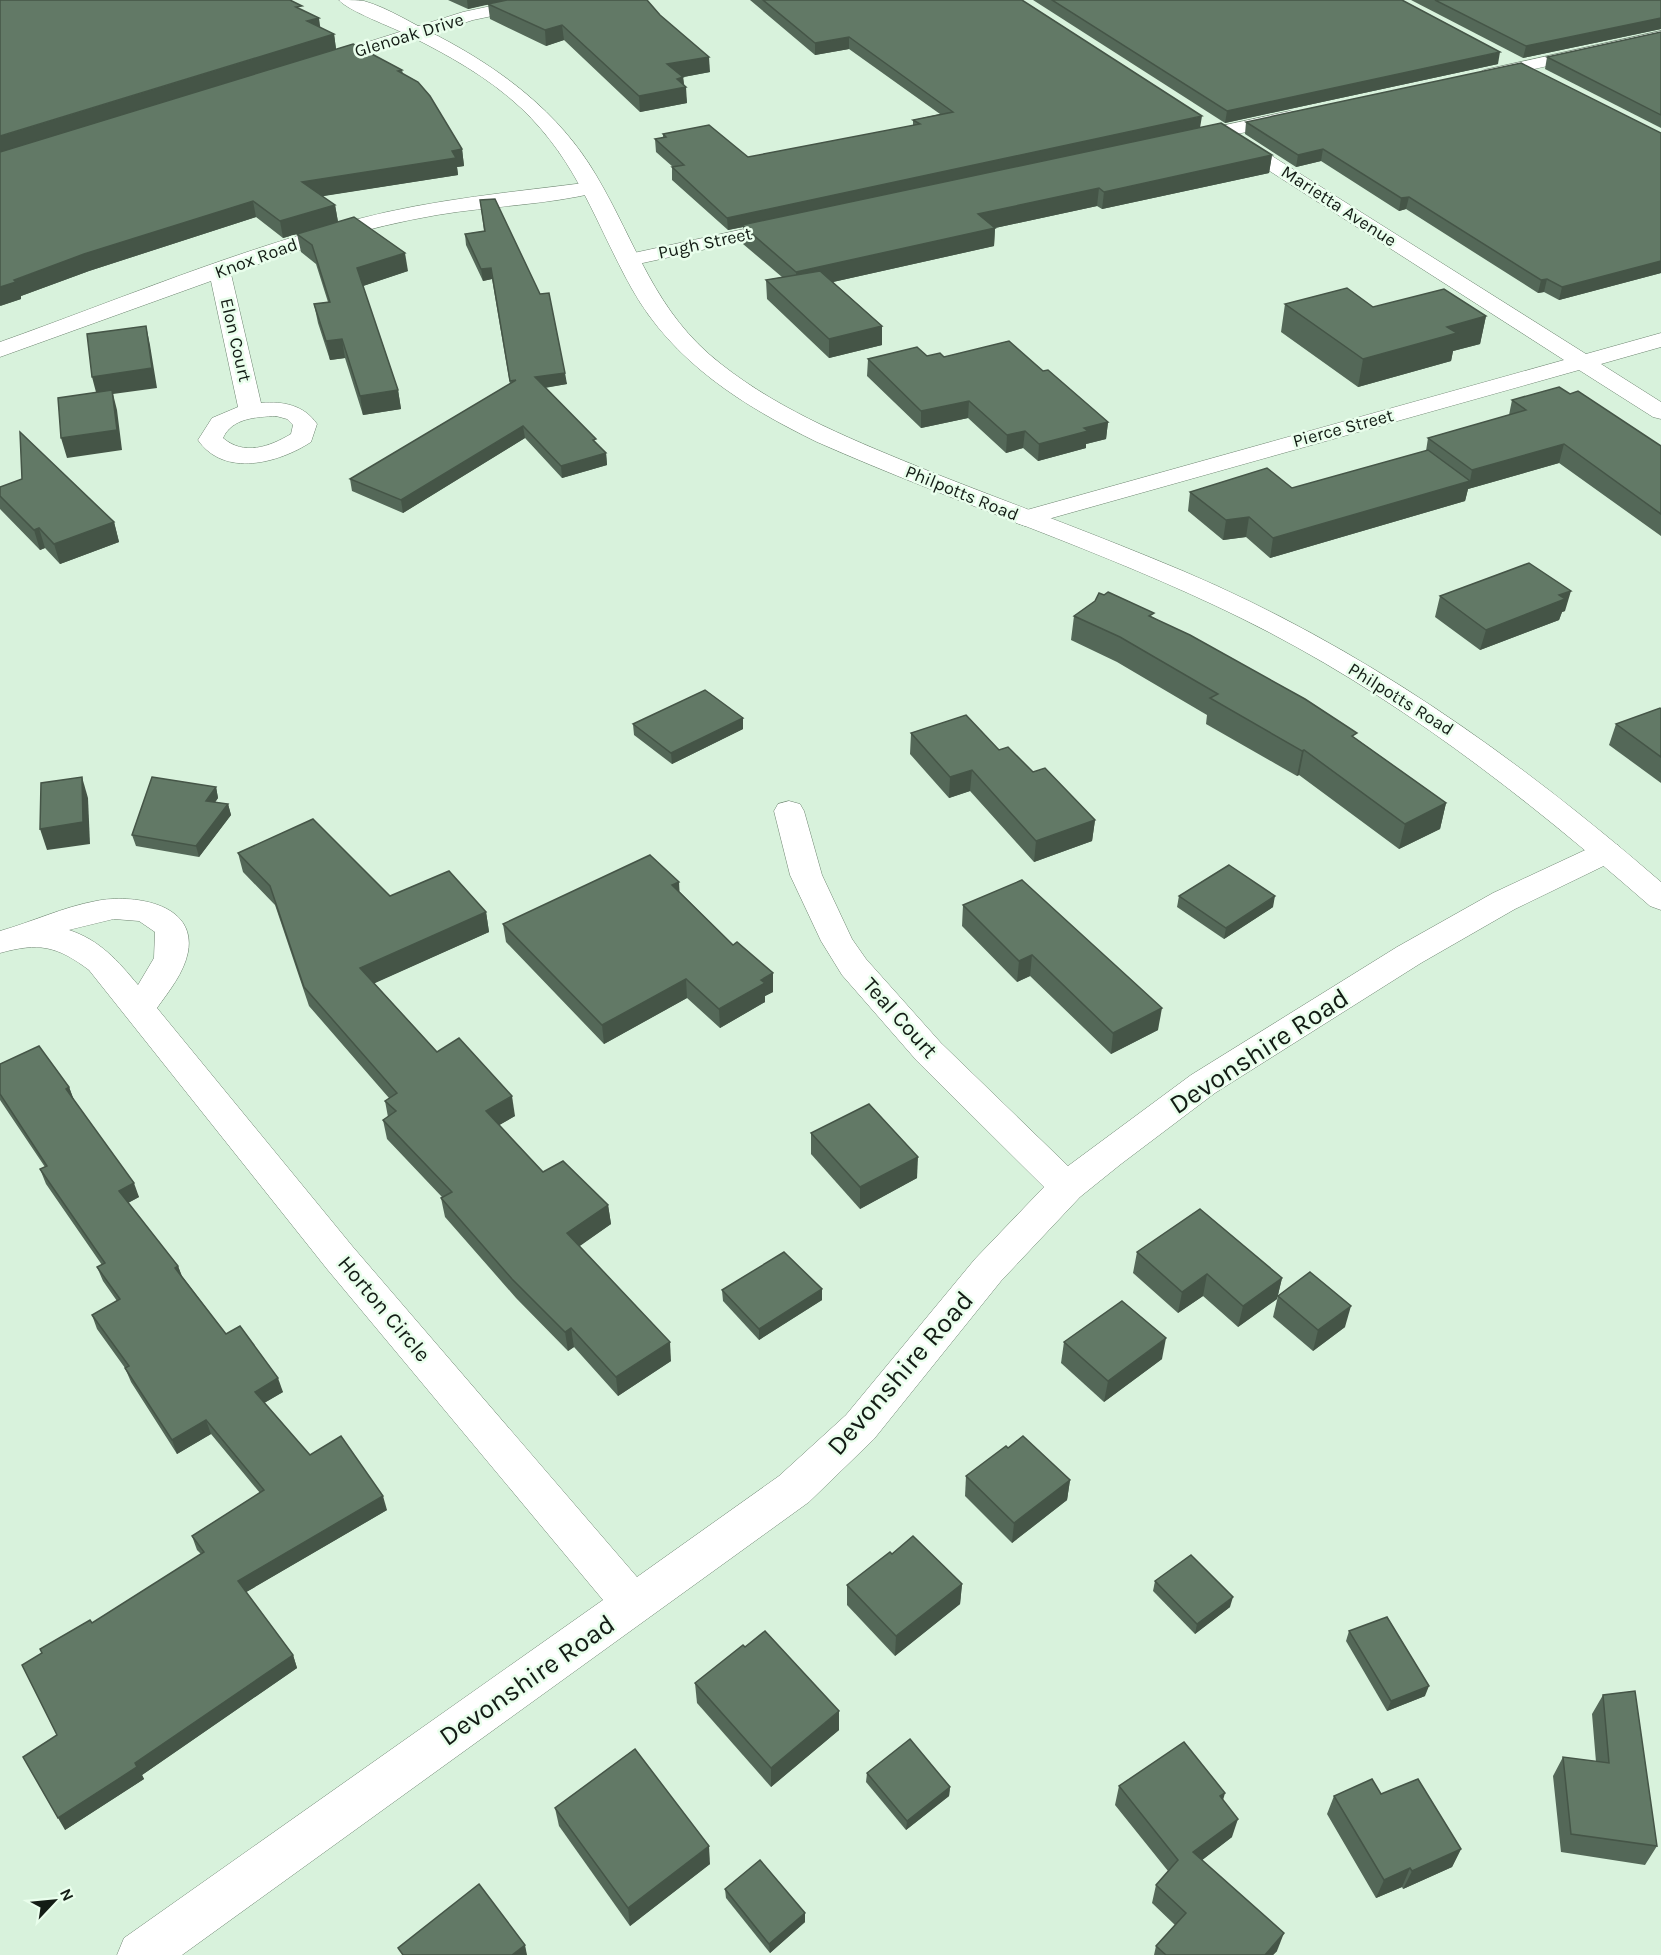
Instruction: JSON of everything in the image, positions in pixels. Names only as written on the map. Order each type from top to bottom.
[{"type":"street","name":"Philpotts Road","points":[[348,0],[417,32],[480,66],[542,117],[592,188],[653,305],[675,335],[699,359],[737,387],[787,417],[852,449],[1190,584],[1269,622],[1398,695],[1467,741],[1607,852],[1661,899]]},
{"type":"street","name":"Glenoak Drive","points":[[304,68],[501,8],[544,0]]},
{"type":"street","points":[[1464,79],[1661,36]]},
{"type":"street","points":[[1492,51],[1551,82]]},
{"type":"street","points":[[1175,142],[1314,112]]},
{"type":"street","name":"Marietta Avenue","points":[[1202,119],[1661,412]]},
{"type":"street","name":"Knox Road","points":[[0,350],[302,241],[363,224],[436,209],[592,188]]},
{"type":"street","name":"Pugh Street","points":[[629,260],[802,223]]},
{"type":"street","name":"Elon Court","points":[[220,271],[251,410]]},
{"type":"street","name":"Pierce Street","points":[[1025,518],[1661,340]]},
{"type":"street","name":"Teal Court","points":[[789,811],[806,875],[837,941],[854,967],[929,1052],[1067,1187]]},
{"type":"street","name":"Devonshire Road","points":[[141,1955],[794,1489],[860,1427],[988,1270],[1067,1187],[1203,1084],[1409,955],[1504,901],[1607,852]]},
{"type":"street","name":"Horton Circle","points":[[12,938],[114,909],[129,908],[151,912],[167,923],[173,937],[170,959],[139,1010]]},
{"type":"street","name":"Horton Circle","points":[[12,938],[80,945],[101,962],[340,1258],[633,1604]]},
{"type":"building","points":[[0,0],[290,0],[302,6],[296,7],[319,18],[307,21],[334,34],[0,136]]},
{"type":"building","points":[[507,0],[647,0],[660,15],[709,57],[667,64],[683,77],[677,79],[686,87],[639,96],[562,25],[545,30],[488,4]]},
{"type":"building","points":[[763,0],[1022,0],[1202,116],[727,218],[672,167],[684,165],[655,139],[666,137],[663,134],[709,125],[748,157],[920,124],[913,120],[953,112],[849,37],[815,43]]},
{"type":"building","points":[[1052,0],[1402,0],[1500,52],[1227,111]]},
{"type":"building","points":[[1435,0],[1661,0],[1661,18],[1526,46]]},
{"type":"building","points":[[1661,32],[1661,115],[1547,57]]},
{"type":"building","points":[[353,44],[402,70],[398,71],[418,82],[430,96],[462,149],[452,151],[456,158],[302,182],[335,205],[280,221],[253,201],[84,254],[0,287],[0,152]]},
{"type":"building","points":[[1521,63],[1661,133],[1661,261],[1562,287],[1547,279],[1541,280],[1409,197],[1401,198],[1323,149],[1298,155],[1246,122]]},
{"type":"building","points":[[1221,123],[1272,155],[1104,192],[1099,188],[978,214],[995,228],[796,272],[742,225]]},
{"type":"building","points":[[495,199],[540,294],[549,293],[565,373],[535,377],[596,439],[593,440],[606,453],[561,466],[523,426],[401,500],[350,479],[516,380],[510,381],[491,268],[481,269],[465,234],[485,231],[480,200]]},
{"type":"building","points":[[354,217],[405,253],[357,268],[398,390],[360,396],[342,339],[326,341],[314,304],[330,302],[312,245],[297,234]]},
{"type":"building","points":[[820,271],[882,326],[829,339],[766,280]]},
{"type":"building","points":[[1347,288],[1373,307],[1444,289],[1486,316],[1447,327],[1457,333],[1363,359],[1285,304]]},
{"type":"building","points":[[146,326],[152,368],[92,377],[87,334]]},
{"type":"building","points":[[1009,341],[1043,371],[1048,370],[1108,422],[1084,428],[1088,431],[1039,444],[1025,431],[1007,435],[969,401],[921,411],[868,359],[917,347],[927,356],[940,353],[944,357]]},
{"type":"building","points":[[1559,387],[1570,394],[1578,391],[1661,446],[1661,514],[1564,444],[1472,470],[1428,438],[1526,410],[1512,400]]},
{"type":"building","points":[[112,390],[117,430],[61,438],[58,398]]},
{"type":"building","points":[[20,432],[114,522],[54,544],[39,528],[34,530],[0,496],[0,487],[22,479]]},
{"type":"building","points":[[1428,450],[1470,481],[1273,538],[1249,517],[1226,520],[1190,492],[1267,468],[1292,488]]},
{"type":"building","points":[[1529,563],[1571,591],[1559,595],[1565,599],[1486,630],[1440,596]]},
{"type":"building","points":[[1108,592],[1154,613],[1149,616],[1190,635],[1305,699],[1357,733],[1352,736],[1446,803],[1405,824],[1304,750],[1302,751],[1210,698],[1218,694],[1120,637],[1074,616],[1095,601],[1099,593],[1104,595]]},
{"type":"building","points":[[705,690],[743,718],[671,753],[633,724]]},
{"type":"building","points":[[1661,709],[1661,757],[1616,724]]},
{"type":"building","points":[[966,715],[999,750],[1008,747],[1033,772],[1045,768],[1095,820],[1036,841],[972,770],[950,777],[911,733]]},
{"type":"building","points":[[82,777],[83,822],[40,829],[41,783]]},
{"type":"building","points":[[152,777],[216,787],[206,801],[228,804],[196,846],[132,835]]},
{"type":"building","points":[[313,819],[390,896],[449,871],[486,912],[360,968],[437,1052],[459,1038],[512,1096],[486,1111],[543,1172],[563,1161],[608,1205],[567,1233],[670,1342],[616,1377],[571,1328],[565,1332],[512,1279],[441,1198],[452,1192],[383,1120],[396,1111],[385,1101],[397,1093],[304,987],[270,886],[238,853]]},
{"type":"building","points":[[650,855],[679,882],[672,885],[733,945],[737,942],[773,973],[761,980],[765,983],[719,1009],[686,979],[602,1025],[503,924]]},
{"type":"building","points":[[1229,865],[1275,896],[1226,928],[1179,896]]},
{"type":"building","points":[[1022,880],[1162,1008],[1113,1033],[1032,955],[1019,961],[963,905]]},
{"type":"building","points":[[39,1046],[69,1087],[66,1089],[134,1183],[119,1191],[178,1266],[175,1268],[226,1334],[240,1326],[278,1378],[255,1392],[310,1455],[341,1436],[383,1496],[238,1581],[293,1655],[135,1763],[137,1767],[58,1818],[23,1757],[57,1735],[22,1665],[42,1653],[40,1649],[90,1620],[92,1623],[204,1552],[192,1536],[264,1490],[206,1420],[172,1440],[125,1368],[129,1366],[92,1315],[120,1299],[97,1267],[105,1263],[40,1169],[47,1166],[0,1094],[0,1064]]},
{"type":"building","points":[[869,1104],[918,1157],[860,1187],[811,1133]]},
{"type":"building","points":[[1200,1209],[1282,1278],[1243,1306],[1207,1274],[1182,1292],[1137,1252]]},
{"type":"building","points":[[784,1252],[822,1289],[759,1329],[722,1290]]},
{"type":"building","points":[[1310,1272],[1351,1306],[1318,1330],[1278,1296]]},
{"type":"building","points":[[1122,1301],[1166,1338],[1108,1381],[1064,1342]]},
{"type":"building","points":[[1023,1436],[1070,1480],[1014,1523],[966,1476]]},
{"type":"building","points":[[913,1536],[962,1584],[896,1636],[847,1585],[890,1552],[892,1554]]},
{"type":"building","points":[[1191,1555],[1233,1597],[1197,1624],[1155,1581]]},
{"type":"building","points":[[1387,1617],[1429,1686],[1391,1701],[1349,1631]]},
{"type":"building","points":[[765,1631],[839,1711],[771,1768],[695,1683],[743,1645],[745,1647]]},
{"type":"building","points":[[1635,1691],[1657,1846],[1571,1834],[1563,1757],[1609,1763],[1603,1695]]},
{"type":"building","points":[[910,1739],[950,1787],[907,1821],[867,1773]]},
{"type":"building","points":[[1184,1742],[1225,1793],[1220,1796],[1238,1819],[1193,1852],[1284,1933],[1265,1955],[1166,1955],[1156,1946],[1186,1913],[1156,1885],[1178,1860],[1119,1786]]},
{"type":"building","points":[[635,1749],[709,1846],[628,1908],[555,1808]]},
{"type":"building","points":[[1372,1779],[1381,1794],[1418,1779],[1461,1849],[1412,1871],[1410,1868],[1384,1880],[1334,1796]]},
{"type":"building","points":[[760,1860],[805,1913],[769,1944],[725,1889]]},
{"type":"building","points":[[479,1884],[525,1945],[512,1955],[403,1955],[398,1948]]}]
